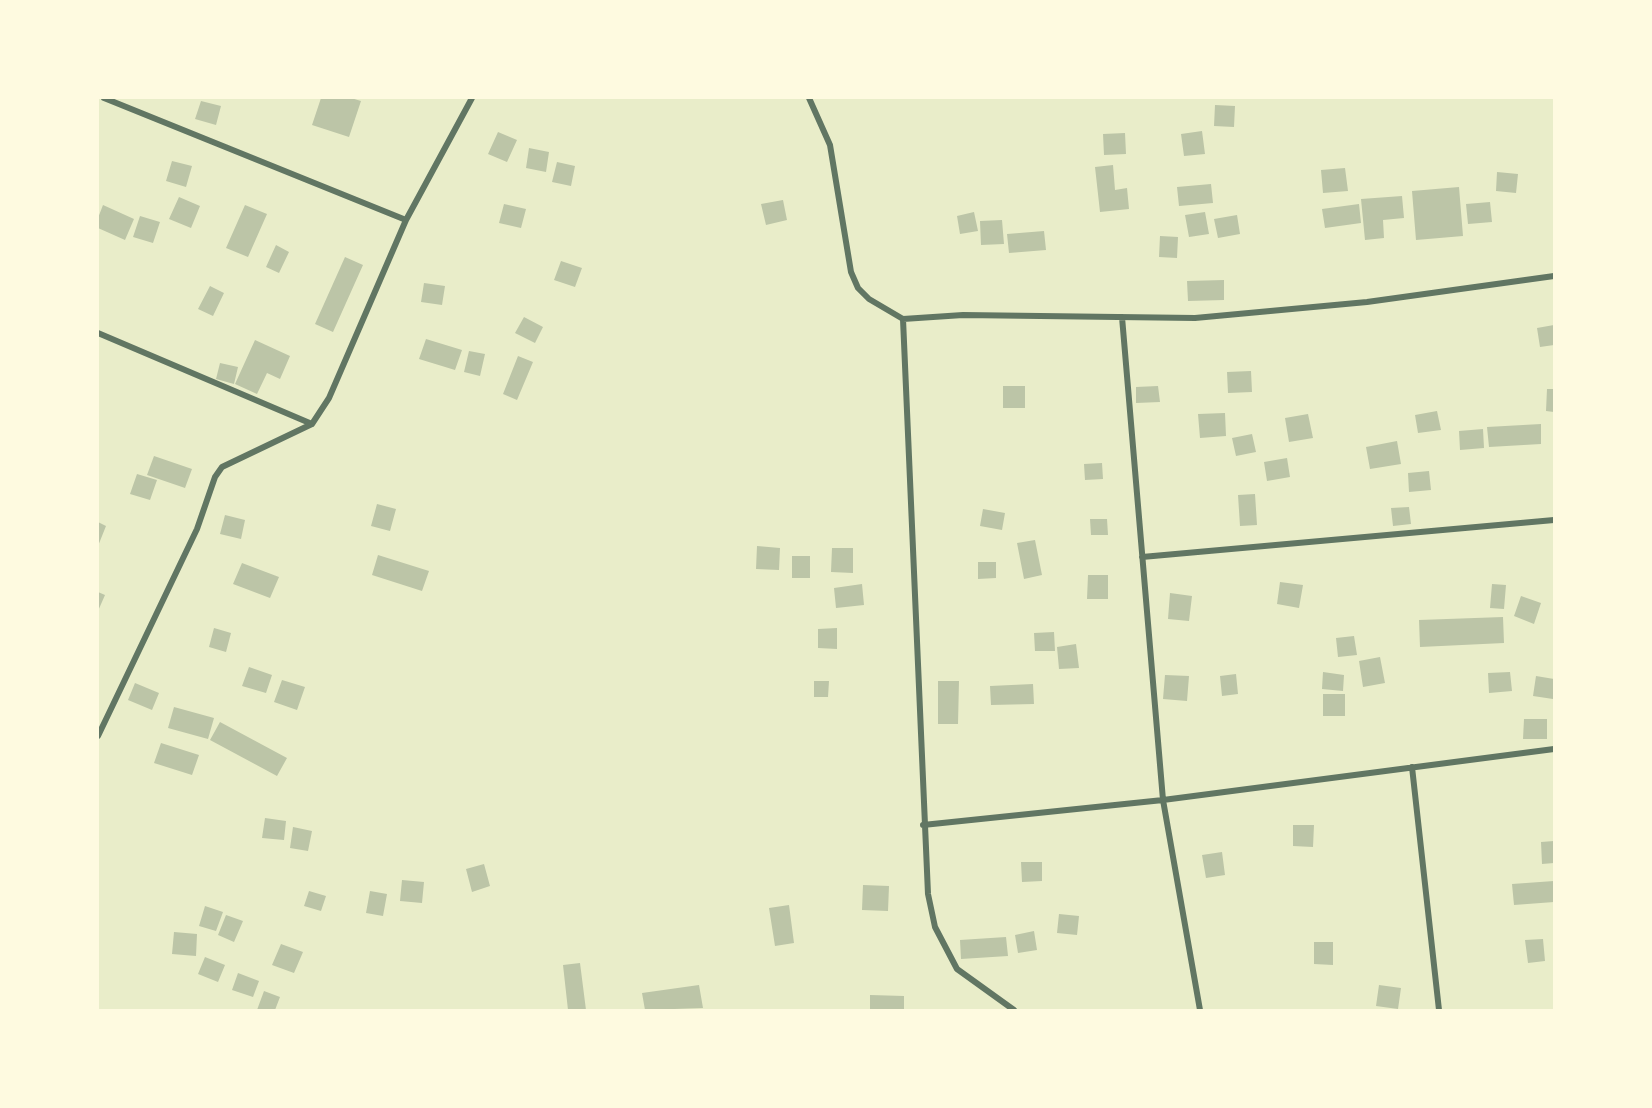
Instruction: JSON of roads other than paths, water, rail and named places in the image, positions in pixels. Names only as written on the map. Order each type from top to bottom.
[{"type":"street","points":[[106,98],[406,220]]},
{"type":"street","points":[[98,736],[197,529],[215,477],[222,467],[312,424],[329,398],[406,220],[472,98]]},
{"type":"street","points":[[809,98],[830,145],[851,272],[858,288],[869,299],[903,320],[963,315],[1195,318],[1344,304],[1554,276]]},
{"type":"street","points":[[1122,317],[1163,800],[1200,1011]]},
{"type":"street","points":[[903,320],[923,825],[928,894],[934,927],[957,969],[1014,1011]]},
{"type":"street","points":[[98,333],[312,424]]},
{"type":"street","points":[[1142,557],[1554,520]]},
{"type":"street","points":[[923,825],[1163,800],[1554,748]]},
{"type":"street","points":[[1412,767],[1439,1011]]}]
